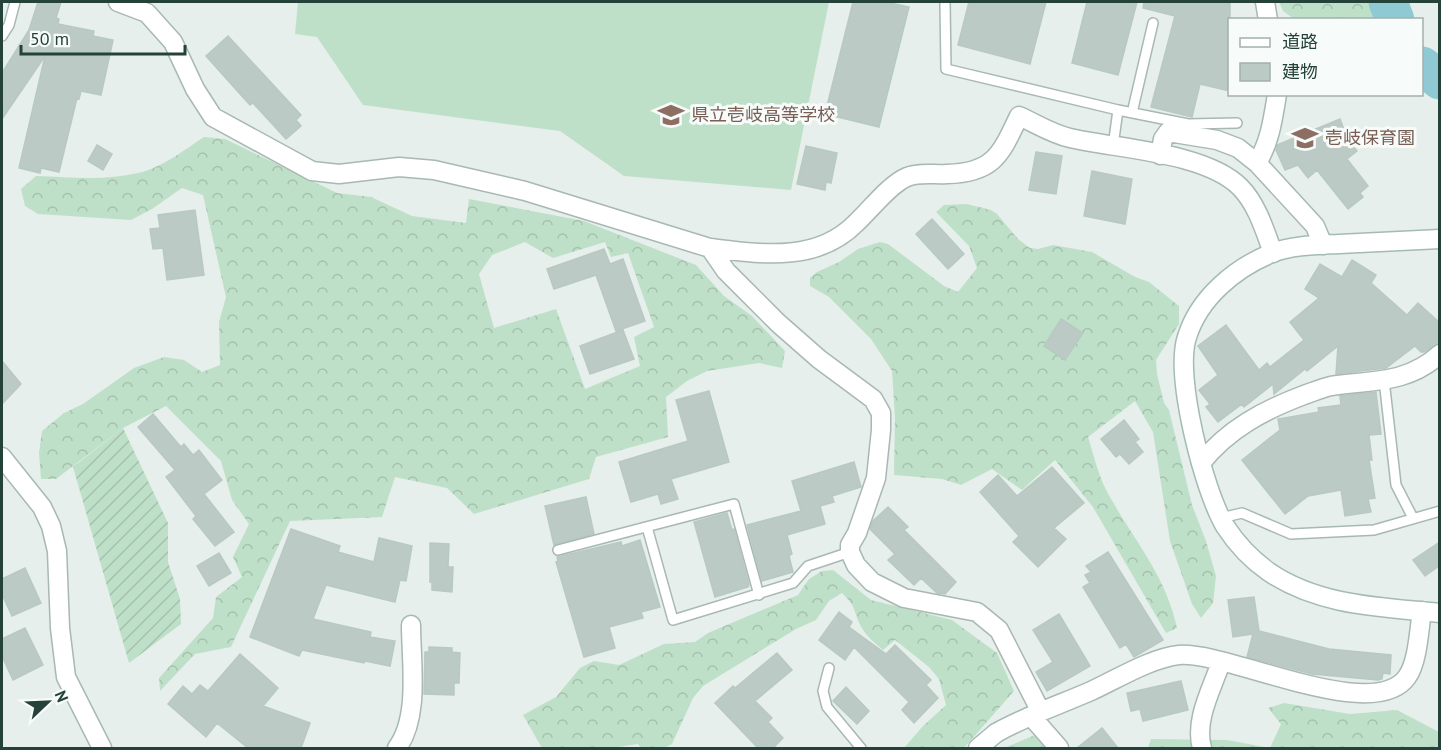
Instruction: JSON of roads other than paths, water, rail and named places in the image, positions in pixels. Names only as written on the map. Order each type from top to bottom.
[{"type":"street","points":[[118,2],[147,13],[173,42],[195,89],[213,117],[312,171],[339,174],[399,167],[434,170],[525,190],[710,248],[740,252],[789,253],[819,248],[846,234],[893,186],[907,177],[970,171],[994,160],[1002,151],[1019,116],[1067,137],[1208,166],[1241,188],[1252,204],[1273,253]]},
{"type":"street","points":[[1265,2],[1268,18]]},
{"type":"street","points":[[1257,163],[1267,141],[1277,96]]},
{"type":"street","points":[[1160,155],[1163,139],[1168,132],[1217,140],[1238,148],[1257,163],[1315,226],[1323,244]]},
{"type":"street","points":[[978,748],[996,733],[1163,658],[1182,655],[1221,662],[1300,684],[1362,693],[1388,690],[1407,678],[1431,612],[1337,601],[1289,585],[1245,552],[1221,518],[1211,497],[1188,400],[1182,361],[1187,336],[1207,302],[1222,283],[1244,267],[1273,253],[1323,244],[1440,239]]},
{"type":"street","points":[[710,248],[726,271],[778,323],[819,359],[873,399],[881,413],[876,478],[857,533],[850,545],[850,552],[856,566],[872,582],[904,598],[977,612],[990,621],[999,630],[1036,714],[1059,748]]},
{"type":"street","points":[[1202,464],[1225,437],[1280,404],[1328,387],[1396,378],[1415,372],[1440,354]]},
{"type":"street","points":[[2,457],[42,507],[51,526],[57,550],[60,628],[66,677],[102,748]]},
{"type":"street","points":[[397,748],[407,728],[412,704],[411,625]]},
{"type":"street","points":[[1202,748],[1199,739],[1203,712],[1221,662]]},
{"type":"lane","points":[[2,36],[9,25],[15,2]]},
{"type":"lane","points":[[945,2],[946,69],[1118,110],[1188,124],[1237,123]]},
{"type":"lane","points":[[1132,113],[1153,23]]},
{"type":"lane","points":[[1113,146],[1118,110]]},
{"type":"lane","points":[[1384,380],[1396,485],[1413,519]]},
{"type":"lane","points":[[558,550],[734,504],[759,595]]},
{"type":"lane","points":[[1221,518],[1242,513],[1291,534],[1374,530],[1440,511]]},
{"type":"lane","points":[[647,527],[673,620],[793,584],[808,566],[850,552]]},
{"type":"lane","points":[[829,668],[823,691],[827,707],[861,748]]},
{"type":"waterway","points":[[1388,2],[1394,18]]},
{"type":"waterway","points":[[1423,67],[1440,80]]},
{"type":"place","name":"県立壱岐高等学校","points":[[671,115]]},
{"type":"place","name":"壱岐保育園","points":[[1305,138]]}]
